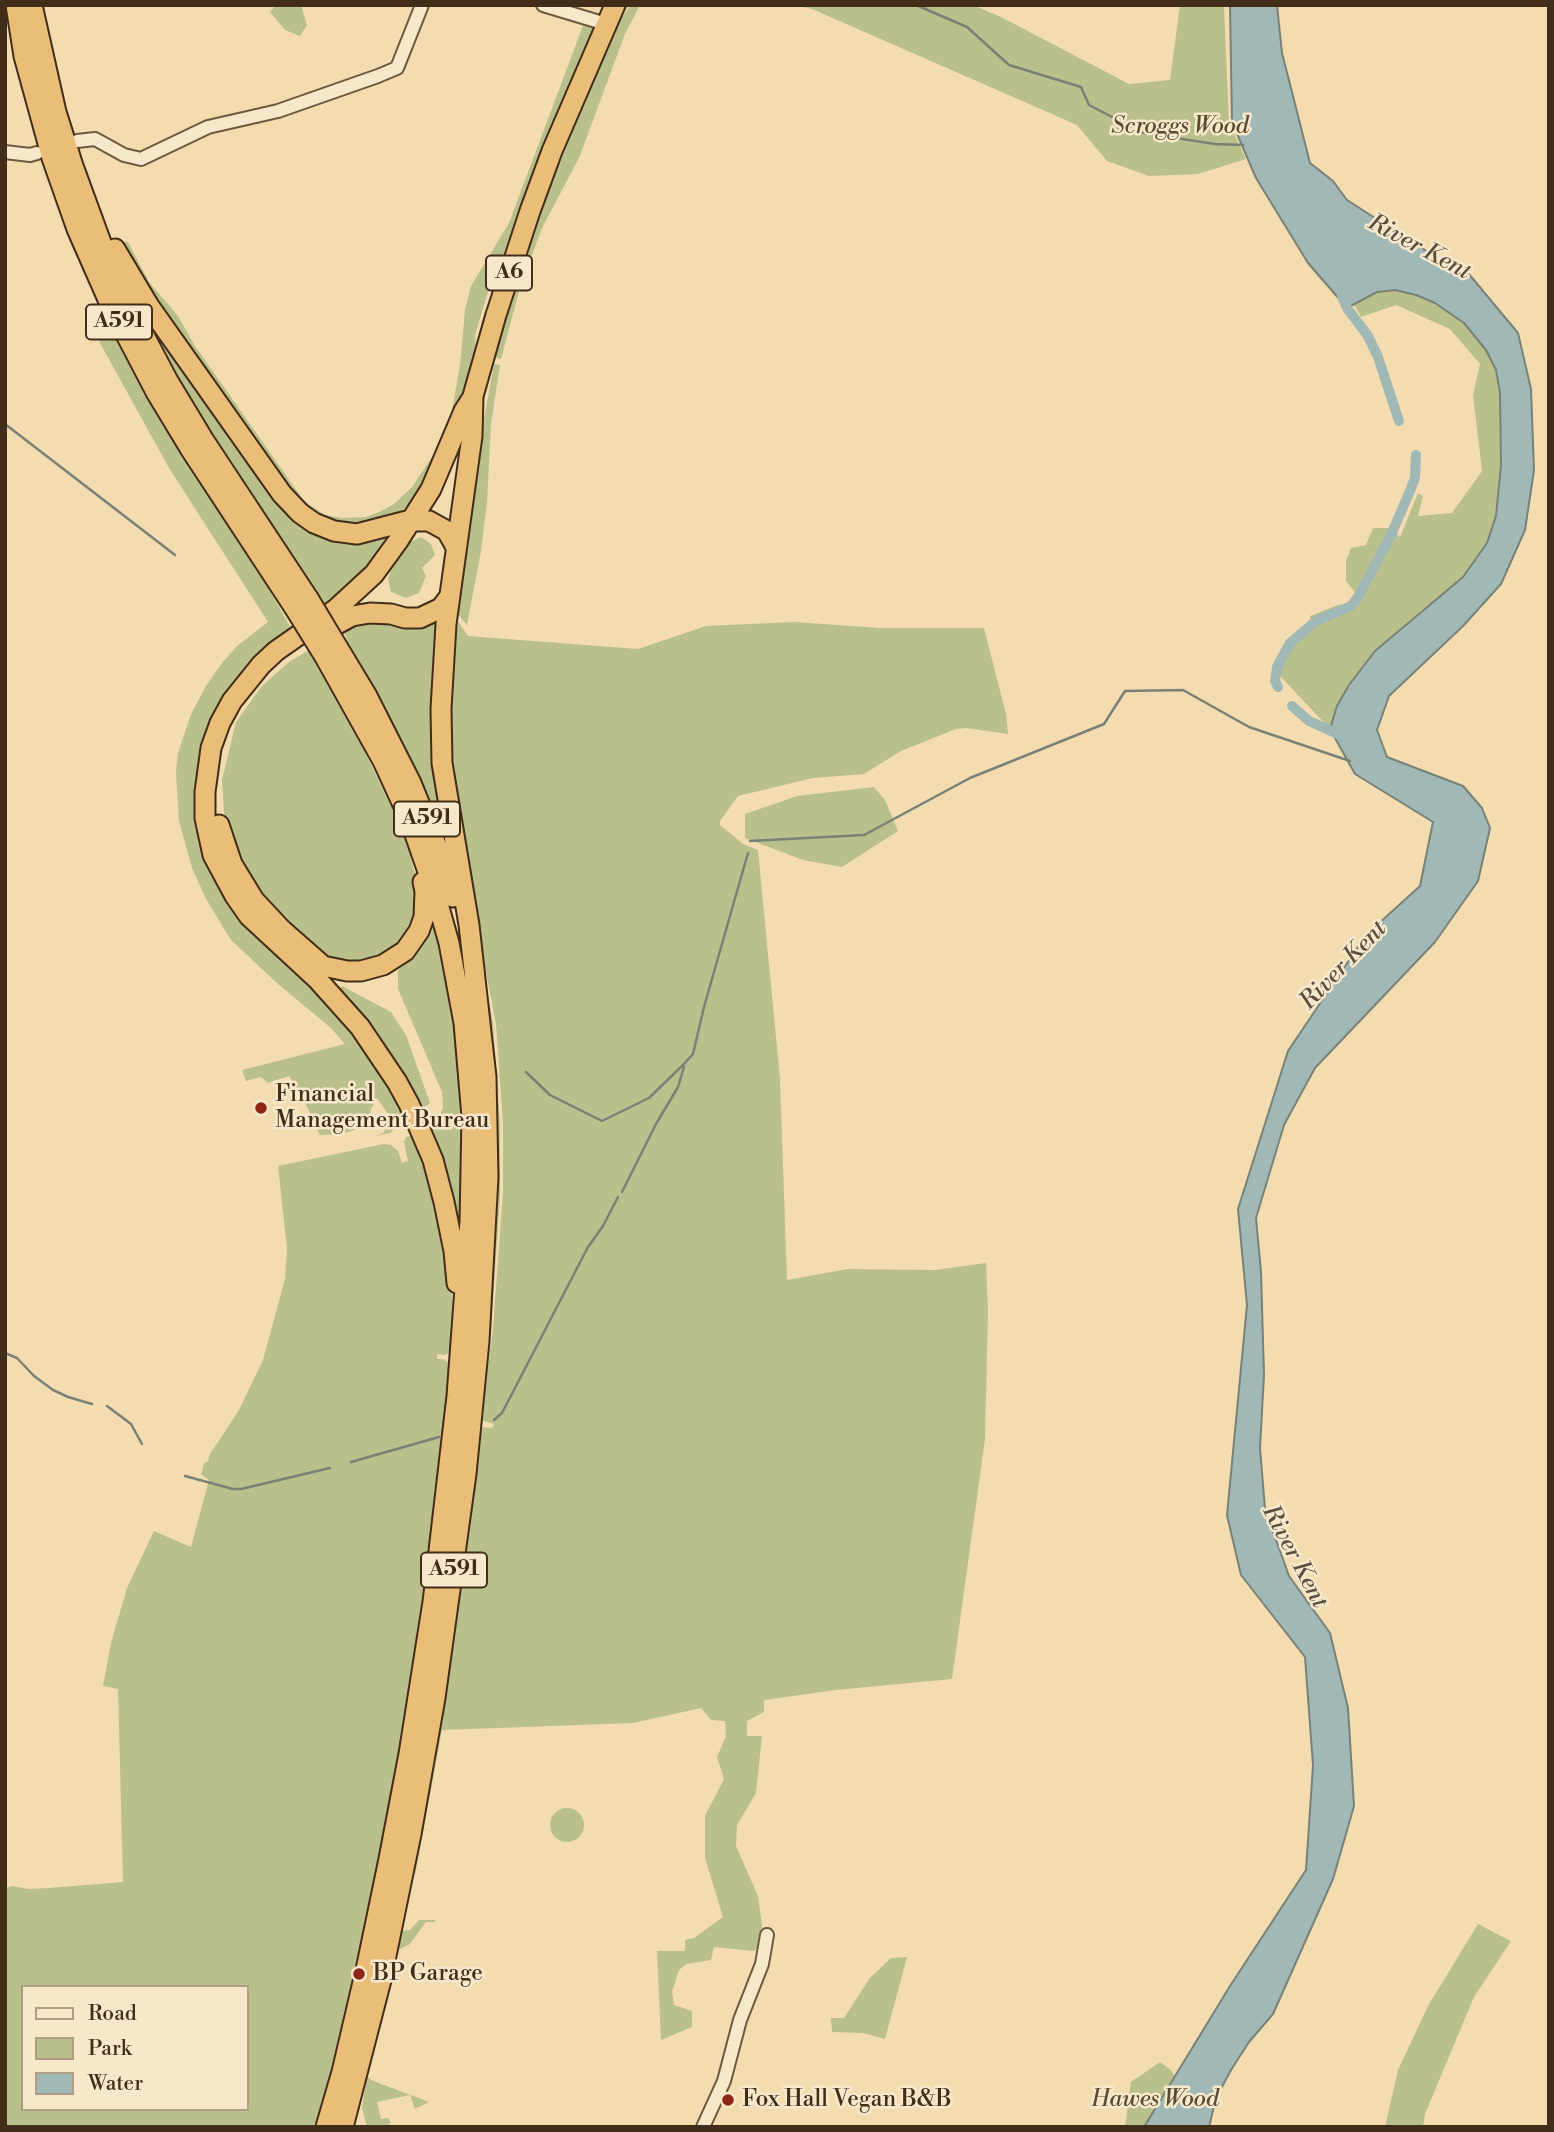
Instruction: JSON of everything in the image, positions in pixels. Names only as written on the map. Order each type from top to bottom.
[{"type":"highway","name":"A591","points":[[16,5],[24,56],[52,158],[77,229],[110,304],[156,392],[191,450],[301,603]]},
{"type":"highway","name":"A591","points":[[32,5],[56,112],[89,210],[129,307],[168,381],[301,603],[388,736],[425,813],[448,878],[478,1004],[487,1089],[488,1177],[479,1341],[466,1474],[435,1698],[411,1835],[381,1980],[342,2127]]},
{"type":"highway","name":"A6","points":[[412,520],[431,488],[473,396],[496,314],[530,211],[552,151],[615,5]]},
{"type":"highway","points":[[89,210],[149,306],[282,494],[300,513],[314,523],[334,531],[357,534],[412,520],[429,521],[447,531],[456,547],[441,685],[442,764],[469,925],[478,1004]]},
{"type":"highway","name":"A6","points":[[456,547],[474,420],[473,396]]},
{"type":"highway","points":[[412,520],[374,574],[336,610],[276,651],[232,701],[220,723],[206,769],[205,818],[213,855],[235,896],[249,916],[317,979],[360,1027],[397,1082],[419,1125],[438,1177],[454,1251],[457,1287],[457,1396]]},
{"type":"highway","points":[[374,574],[381,604],[391,614]]},
{"type":"highway","points":[[410,820],[425,891],[424,917],[419,931],[405,951],[373,968],[347,971],[323,966],[282,930],[242,883],[219,829],[215,794],[218,760],[232,722],[256,685],[331,626],[352,616],[391,614],[420,618],[441,608],[450,596]]},
{"type":"highway","name":"A591","points":[[326,2127],[367,1965],[409,1755],[441,1544],[457,1396],[472,1182],[470,1087],[464,1023],[449,943],[410,820],[332,652]]},
{"type":"street","points":[[77,141],[95,139],[124,155],[141,159],[208,127],[278,111],[378,76],[397,68],[422,5]]},
{"type":"street","points":[[543,5],[606,24]]},
{"type":"street","points":[[5,152],[30,155],[37,153]]},
{"type":"street","points":[[703,2127],[724,2081],[740,2020],[762,1964],[767,1935]]},
{"type":"green space","points":[[276,5],[301,5],[307,25],[300,36],[285,30],[270,12]]},
{"type":"green space","points":[[626,5],[629,5],[622,19],[631,5],[640,5],[625,34],[579,158],[543,226],[521,284],[501,359],[497,358],[495,357],[499,341],[516,286],[549,190],[534,226],[539,206],[615,21]],"holes":[[[619,24],[554,175],[603,53]]]},
{"type":"green space","name":"Scroggs Wood","points":[[794,5],[973,5],[1129,84],[1170,80],[1180,5],[1224,5],[1229,123],[1246,159],[1198,174],[1149,176],[1107,161],[1077,125],[812,9]]},
{"type":"green space","points":[[584,23],[591,24],[594,33],[509,247],[493,276],[475,335],[476,355],[464,396],[419,493],[405,508],[388,520],[373,525],[324,522],[283,488],[118,243],[128,242],[149,282],[178,316],[195,346],[304,501],[325,515],[342,518],[366,517],[379,512],[394,504],[412,487],[434,454],[450,421],[460,365],[465,310],[471,286],[509,223]]},
{"type":"green space","points":[[126,279],[303,520],[390,534],[360,576],[326,606],[317,593],[312,595],[195,416]]},
{"type":"green space","points":[[1395,290],[1435,303],[1464,323],[1486,350],[1496,370],[1500,393],[1501,465],[1496,516],[1487,543],[1463,577],[1375,651],[1349,685],[1337,706],[1330,729],[1280,676],[1279,667],[1291,645],[1311,630],[1310,616],[1350,603],[1355,598],[1354,591],[1346,581],[1346,561],[1351,548],[1366,545],[1373,528],[1388,528],[1400,537],[1418,493],[1423,496],[1418,516],[1452,513],[1482,471],[1473,395],[1480,364],[1450,329],[1396,305],[1361,317],[1353,303],[1378,292]]},
{"type":"green space","points":[[87,309],[97,310],[122,346],[240,537],[292,630],[249,665],[228,691],[201,754],[196,801],[377,1068],[400,1110],[400,1123],[390,1133],[375,1136],[383,1133],[390,1123],[390,1117],[377,1098],[371,1109],[369,1126],[341,1134],[320,1135],[302,1096],[289,1076],[268,1083],[261,1077],[246,1081],[242,1070],[345,1044],[331,1028],[231,940],[206,899],[192,868],[179,821],[176,771],[178,753],[191,714],[222,663],[237,646],[268,622],[169,468],[100,343]]},
{"type":"green space","points":[[494,364],[500,365],[491,424],[487,502],[467,625],[458,610]]},
{"type":"green space","points":[[421,537],[431,544],[435,555],[422,568],[426,576],[419,593],[406,598],[391,592],[388,579],[394,561],[406,544]]},
{"type":"green space","points":[[437,618],[445,845],[343,644],[348,641],[342,628],[351,624]]},
{"type":"green space","points":[[456,619],[468,636],[638,649],[706,626],[794,622],[880,628],[984,628],[1006,714],[1008,734],[956,729],[901,751],[864,774],[813,778],[738,796],[720,821],[720,825],[743,844],[758,850],[780,1079],[787,1280],[848,1269],[935,1270],[986,1263],[988,1311],[985,1439],[952,1679],[764,1700],[764,1712],[747,1721],[747,1736],[762,1736],[756,1793],[737,1825],[736,1846],[758,1896],[762,1925],[760,1946],[754,1951],[714,1947],[711,1960],[686,1964],[679,1970],[672,1992],[674,2005],[692,2011],[692,2027],[661,2040],[657,1951],[685,1951],[685,1940],[694,1938],[723,1917],[705,1858],[705,1816],[724,1779],[717,1757],[726,1736],[725,1721],[711,1720],[701,1708],[633,1723],[442,1730],[415,1875],[413,1873],[463,1579],[481,1427],[492,1428],[494,1424],[481,1420],[493,1329],[503,1192],[503,1124],[496,1024],[469,884],[452,774],[449,729]]},
{"type":"green space","points":[[309,650],[317,661],[321,659],[395,815],[408,846],[421,899],[420,909],[401,946],[363,965],[326,958],[255,891],[225,828],[222,780],[236,722],[262,686],[289,662]]},
{"type":"green space","points":[[447,738],[493,1022],[500,1124],[500,1195],[491,1333],[477,1419],[491,1315],[498,1195],[498,1116],[491,1022],[447,764]]},
{"type":"green space","points":[[874,787],[885,800],[898,831],[842,867],[803,860],[745,838],[745,814],[797,796]]},
{"type":"green space","points":[[435,911],[453,998],[467,1158],[463,1252],[427,1125],[440,1115],[443,1107],[442,1092],[398,989],[398,971],[421,941]]},
{"type":"green space","points":[[342,986],[391,1012],[406,1035],[430,1103],[421,1110],[338,989]]},
{"type":"green space","points":[[411,1136],[418,1149],[448,1254],[453,1304],[451,1352],[445,1355],[437,1354],[437,1359],[450,1363],[421,1650],[360,1956],[332,2080],[317,2120],[313,2127],[5,2127],[5,1888],[49,1888],[123,1882],[118,1689],[103,1686],[111,1643],[127,1588],[154,1531],[191,1547],[209,1480],[201,1474],[204,1464],[239,1410],[263,1360],[285,1279],[287,1249],[278,1166],[384,1144],[391,1145],[398,1151],[402,1163],[408,1161],[404,1142],[406,1137]]},
{"type":"green space","points":[[567,1808],[579,1813],[584,1825],[579,1837],[567,1842],[555,1837],[550,1825],[555,1813]]},
{"type":"green space","points":[[419,1920],[435,1922],[426,1922],[410,1944],[398,1950],[402,1931],[410,1930]]},
{"type":"green space","points":[[1478,1924],[1511,1941],[1474,1997],[1425,2114],[1423,2127],[1385,2127],[1398,2070],[1428,2006]]},
{"type":"green space","points":[[907,1957],[885,2039],[863,2033],[832,2032],[831,2018],[844,2018],[870,1978],[891,1958]]},
{"type":"green space","name":"Hawes Wood","points":[[1160,2062],[1171,2070],[1202,2127],[1125,2127],[1131,2082]]},
{"type":"green space","points":[[367,2076],[371,2080],[429,2102],[415,2109],[410,2095],[377,2102],[381,2119],[388,2118],[391,2123],[382,2127],[367,2127],[362,2108]]},
{"type":"water","name":"River Kent","points":[[1230,5],[1277,5],[1282,53],[1310,163],[1333,181],[1347,200],[1453,268],[1468,273],[1518,333],[1531,389],[1534,470],[1525,530],[1501,584],[1463,626],[1389,696],[1377,730],[1387,757],[1463,786],[1482,808],[1490,828],[1478,881],[1435,942],[1315,1068],[1284,1125],[1256,1218],[1261,1272],[1264,1375],[1260,1448],[1265,1509],[1289,1576],[1330,1633],[1348,1708],[1354,1806],[1333,1879],[1273,2014],[1249,2042],[1231,2070],[1216,2098],[1209,2127],[1144,2127],[1230,1986],[1306,1870],[1313,1765],[1305,1657],[1241,1575],[1227,1515],[1247,1305],[1238,1209],[1288,1051],[1366,935],[1420,886],[1433,822],[1355,774],[1330,729],[1337,706],[1349,685],[1375,651],[1463,577],[1487,543],[1496,516],[1501,465],[1500,393],[1496,370],[1486,350],[1464,323],[1435,303],[1395,290],[1377,292],[1347,308],[1308,263],[1256,178],[1232,122]]},
{"type":"waterway","points":[[916,5],[967,27],[1009,65],[1081,87],[1089,105],[1143,133],[1215,144],[1243,145]]},
{"type":"waterway","points":[[1342,296],[1378,357],[1399,421]]},
{"type":"waterway","points":[[5,424],[175,555]]},
{"type":"waterway","points":[[1278,687],[1275,681],[1277,667],[1290,643],[1316,621],[1351,606],[1358,597],[1391,535],[1410,491],[1415,478],[1416,455]]},
{"type":"waterway","points":[[750,841],[864,835],[970,778],[1104,724],[1125,691],[1183,690],[1249,727],[1350,761]]},
{"type":"waterway","points":[[1292,706],[1309,721],[1342,736]]},
{"type":"waterway","points":[[526,1072],[550,1095],[602,1121],[649,1098],[684,1064],[693,1054],[748,853]]},
{"type":"waterway","points":[[622,1192],[678,1087],[684,1067]]},
{"type":"waterway","points":[[494,1420],[502,1413],[588,1247],[618,1197]]},
{"type":"waterway","points":[[5,1353],[17,1358],[34,1376],[53,1390],[92,1404]]},
{"type":"waterway","points":[[107,1406],[131,1424],[142,1444]]},
{"type":"waterway","points":[[351,1462],[439,1437]]},
{"type":"waterway","points":[[185,1476],[241,1489],[330,1468]]},
{"type":"place","name":"Financial Management Bureau","points":[[261,1108]]},
{"type":"place","name":"BP Garage","points":[[359,1974]]},
{"type":"place","name":"Fox Hall Vegan B&B","points":[[728,2100]]}]
